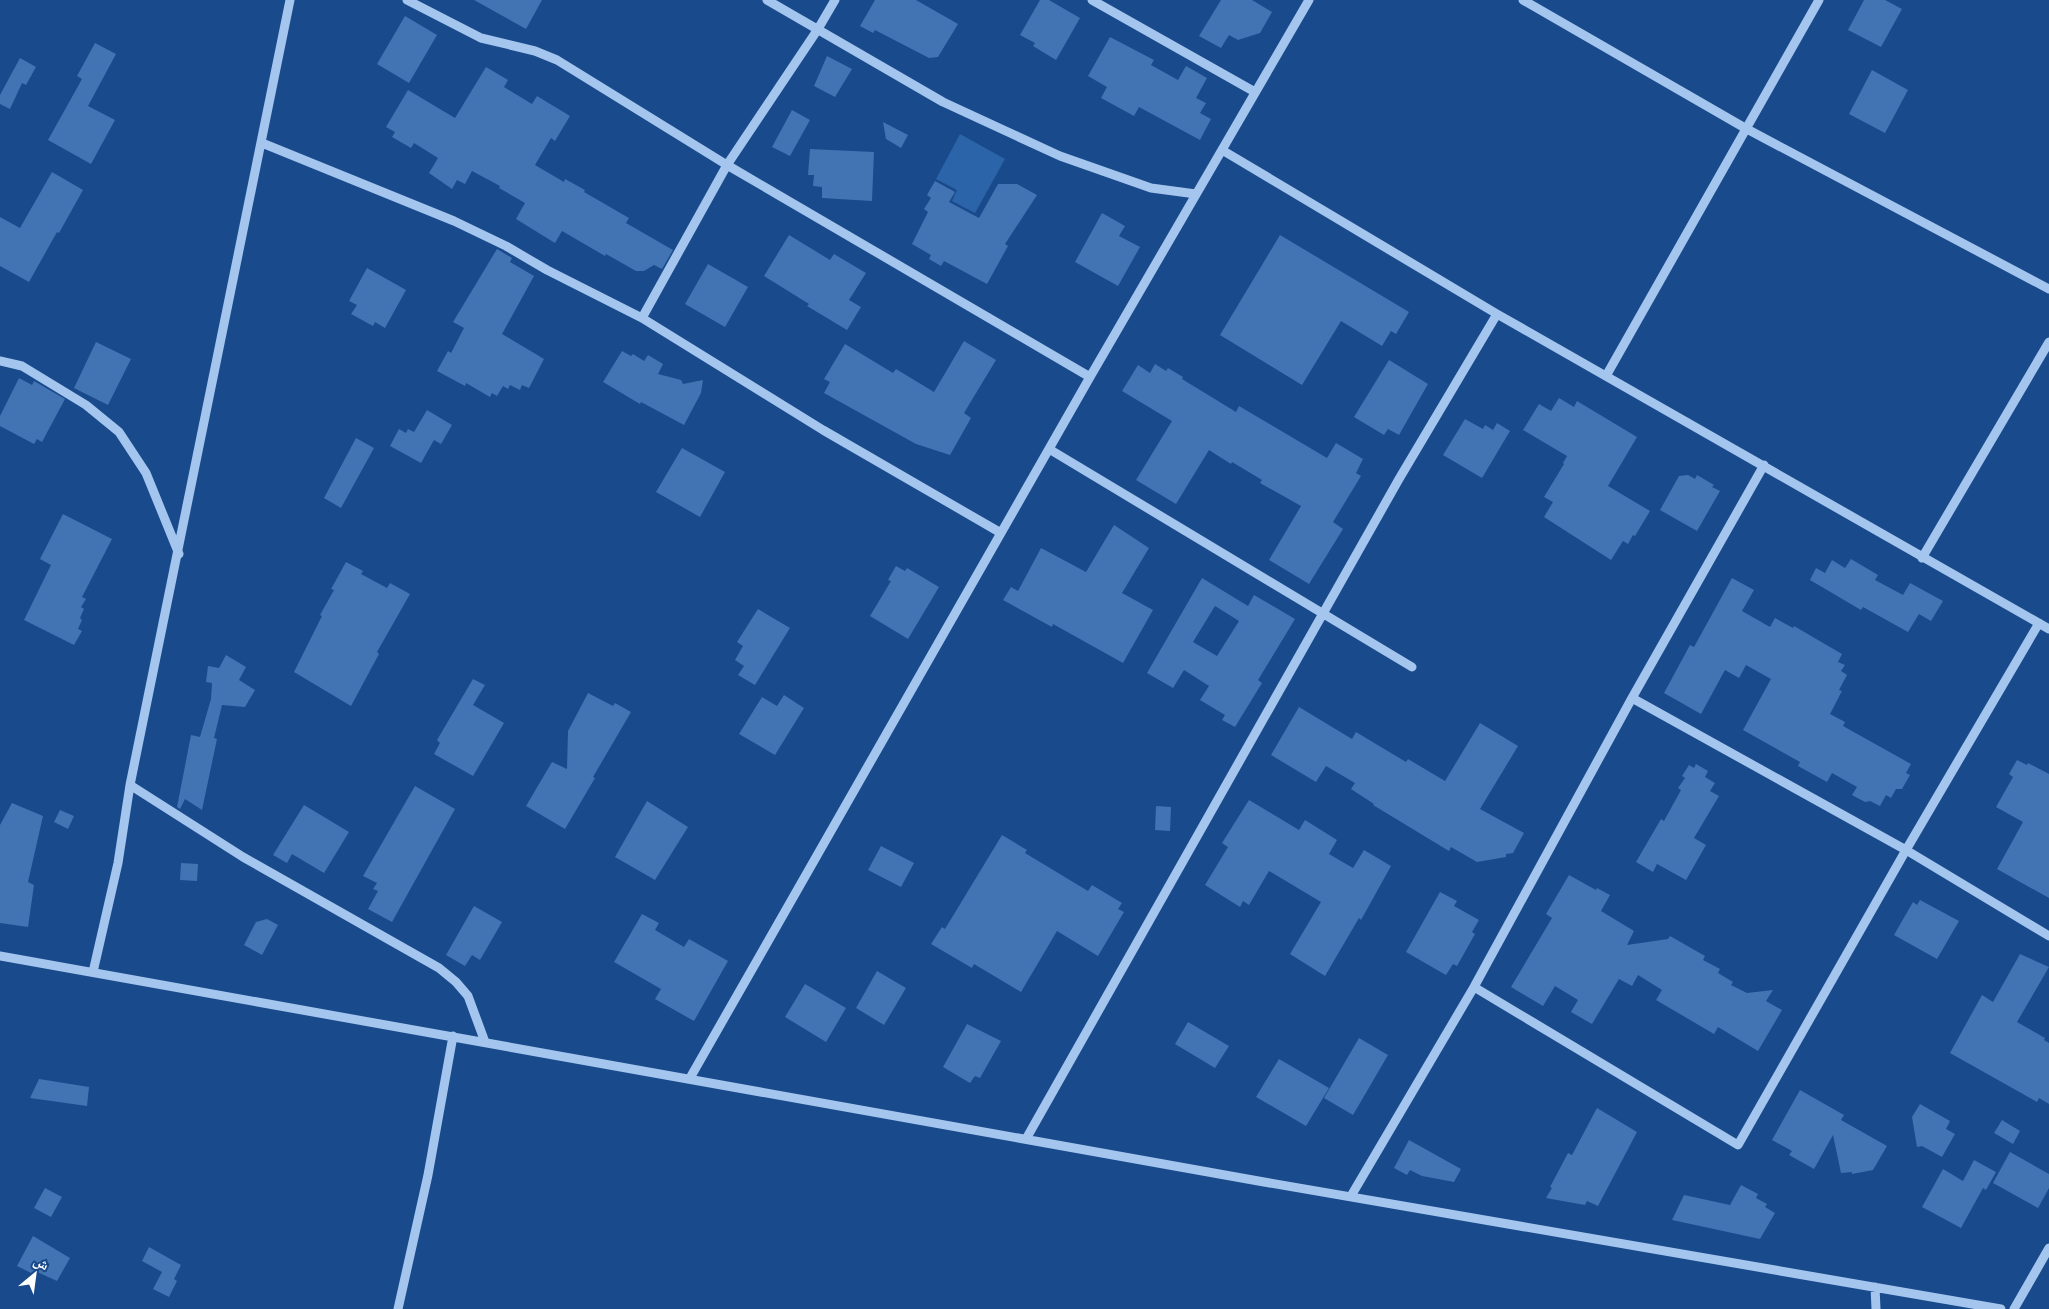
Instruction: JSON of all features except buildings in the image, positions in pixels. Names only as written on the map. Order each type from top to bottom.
[{"type":"street","points":[[94,972],[118,863],[130,785],[179,554],[290,0]]},
{"type":"street","points":[[407,0],[481,38],[535,52],[557,60],[727,165],[1090,376]]},
{"type":"street","points":[[767,0],[943,102],[1060,156],[1151,188],[1196,194]]},
{"type":"street","points":[[642,318],[727,165],[818,29],[835,0]]},
{"type":"street","points":[[1092,0],[1256,92]]},
{"type":"street","points":[[690,1078],[1090,376],[1309,0]]},
{"type":"street","points":[[1523,0],[1745,128],[2049,289]]},
{"type":"street","points":[[1606,376],[1819,0]]},
{"type":"street","points":[[262,143],[454,221],[506,246],[547,270],[642,318],[823,430],[1001,533]]},
{"type":"street","points":[[1222,150],[1497,314],[2049,629]]},
{"type":"street","points":[[1026,1138],[1400,479],[1497,314]]},
{"type":"street","points":[[1922,558],[2049,342]]},
{"type":"street","points":[[0,361],[22,366],[86,404],[119,432],[146,473],[179,554]]},
{"type":"street","points":[[1049,450],[1324,612],[1412,667]]},
{"type":"street","points":[[1351,1196],[1474,987],[1632,698],[1764,465]]},
{"type":"street","points":[[1474,987],[1738,1145],[1906,850],[2039,623]]},
{"type":"street","points":[[1632,698],[1906,850],[2049,936]]},
{"type":"street","points":[[130,785],[243,857],[439,968],[456,982],[468,996],[485,1042]]},
{"type":"street","points":[[0,956],[1351,1196],[2001,1309]]},
{"type":"street","points":[[398,1309],[428,1175],[453,1036]]},
{"type":"street","points":[[2014,1309],[2049,1248]]},
{"type":"street","points":[[1875,1287],[1876,1309]]},
{"type":"shaded area","points":[[960,134],[1005,159],[975,213],[952,201],[957,190],[936,179]]}]
